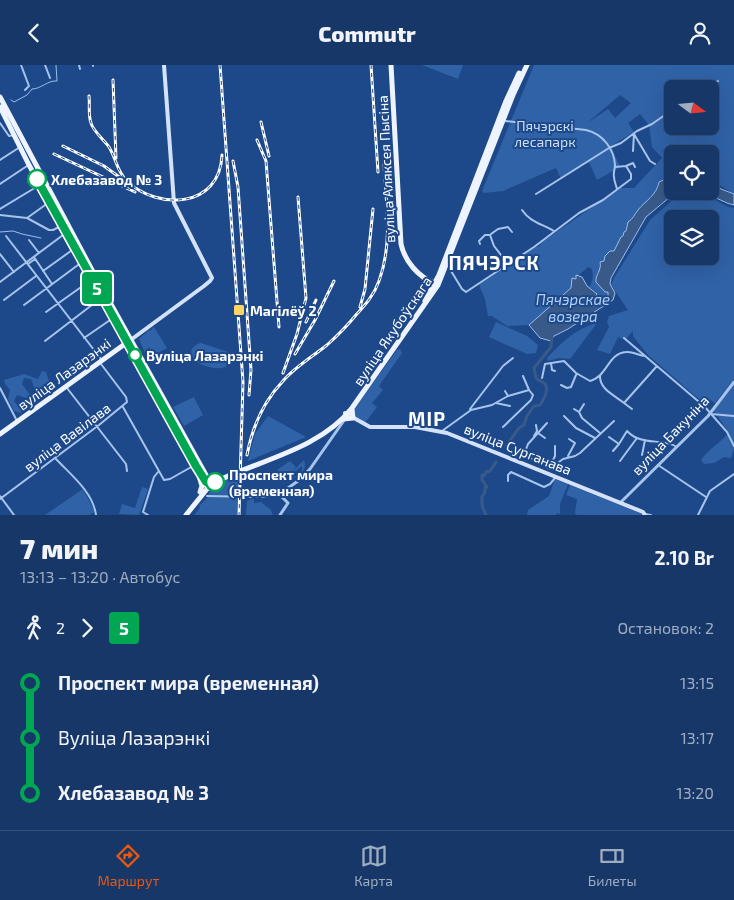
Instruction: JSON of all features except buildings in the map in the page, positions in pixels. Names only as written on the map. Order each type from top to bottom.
[{"type":"main road","name":"вуліца Лазарэнкі","points":[[0,434],[204,286],[212,278],[174,203],[164,65]]},
{"type":"main road","name":"вуліца Аляксея Пысіна","points":[[391,65],[401,243],[405,256],[411,266],[436,285]]},
{"type":"main road","name":"вуліца Якубоўскага","points":[[216,481],[332,429],[352,408],[436,285],[501,120],[526,65]]},
{"type":"main road","points":[[0,97],[29,165],[40,185],[46,190],[60,226],[73,249],[89,269]]},
{"type":"main road","points":[[0,107],[89,269],[102,297],[130,340],[195,465],[206,480]]},
{"type":"main road","points":[[93,277],[130,340],[206,480],[204,494]]},
{"type":"main road","name":"вуліца Якубоўскага","points":[[345,416],[436,285]]},
{"type":"main road","points":[[345,416],[353,418],[352,408]]},
{"type":"main road","name":"вуліца Сурганава","points":[[353,418],[370,427],[415,427],[442,431],[549,471],[556,476],[621,502],[645,515]]},
{"type":"main road","points":[[195,465],[204,494]]},
{"type":"main road","points":[[185,515],[216,481],[206,480]]},
{"type":"street","points":[[21,65],[29,86],[25,89]]},
{"type":"street","points":[[45,65],[50,78]]},
{"type":"street","points":[[79,65],[80,69]]},
{"type":"street","points":[[536,194],[664,116]]},
{"type":"street","points":[[501,120],[592,132],[603,138],[609,148],[615,167],[614,178],[617,189]]},
{"type":"street","points":[[0,123],[9,136],[14,135]]},
{"type":"street","points":[[633,151],[634,134]]},
{"type":"street","points":[[634,134],[650,161],[655,165]]},
{"type":"street","points":[[0,160],[23,150]]},
{"type":"street","points":[[615,167],[633,163],[635,167]]},
{"type":"street","points":[[0,184],[29,165]]},
{"type":"street","points":[[445,265],[450,268],[462,289],[466,292],[579,213],[602,201],[631,179],[632,177],[626,166]]},
{"type":"street","points":[[0,209],[40,185]]},
{"type":"street","points":[[26,218],[50,202]]},
{"type":"street","points":[[522,211],[531,220],[554,231]]},
{"type":"street","points":[[0,215],[26,218],[50,230],[60,226],[63,235],[73,249],[43,271]]},
{"type":"street","points":[[480,244],[479,241],[485,235],[490,235],[498,229],[508,227],[512,232]]},
{"type":"street","points":[[0,280],[34,258],[63,235]]},
{"type":"street","points":[[490,235],[492,242],[508,264]]},
{"type":"street","points":[[6,236],[128,399],[123,407],[154,465],[165,481],[195,465]]},
{"type":"street","points":[[29,240],[40,253]]},
{"type":"street","points":[[0,254],[14,272]]},
{"type":"street","points":[[34,258],[52,285]]},
{"type":"street","points":[[24,305],[82,262]]},
{"type":"street","points":[[4,300],[36,276]]},
{"type":"street","points":[[46,312],[93,277]]},
{"type":"street","points":[[45,341],[102,297]]},
{"type":"street","points":[[84,338],[114,317]]},
{"type":"street","points":[[624,338],[696,398],[727,432],[734,446]]},
{"type":"street","points":[[542,378],[544,365],[564,361],[577,374],[590,381],[595,379],[619,353],[632,352],[646,356]]},
{"type":"street","points":[[442,431],[469,411],[503,366],[513,358]]},
{"type":"street","points":[[551,363],[552,370],[555,371]]},
{"type":"street","points":[[624,403],[657,367]]},
{"type":"street","points":[[561,385],[567,388],[571,387],[577,374]]},
{"type":"street","points":[[600,374],[600,381],[604,389],[632,409]]},
{"type":"street","points":[[469,411],[496,403],[508,396],[529,389],[523,376]]},
{"type":"street","points":[[595,379],[600,381]]},
{"type":"street","name":"вуліца Бакуніна","points":[[621,502],[711,414],[734,382]]},
{"type":"street","points":[[66,386],[126,464],[127,471]]},
{"type":"street","points":[[0,388],[17,421]]},
{"type":"street","name":"вуліца Сурганава","points":[[503,427],[532,400],[533,395],[529,389]]},
{"type":"street","points":[[505,391],[508,396]]},
{"type":"street","points":[[496,403],[510,406]]},
{"type":"street","points":[[579,412],[584,404]]},
{"type":"street","name":"вуліца Вавілава","points":[[1,498],[123,407]]},
{"type":"street","points":[[574,409],[601,433]]},
{"type":"street","points":[[711,414],[734,416]]},
{"type":"street","points":[[564,416],[576,428],[595,438]]},
{"type":"street","points":[[567,457],[580,453],[614,421]]},
{"type":"street","name":"вуліца Сурганава","points":[[547,423],[525,448],[526,454],[549,471]]},
{"type":"street","points":[[531,440],[536,431],[536,425]]},
{"type":"street","points":[[280,515],[288,503],[280,496],[281,493],[304,475],[332,429]]},
{"type":"street","points":[[613,451],[627,431],[637,438],[670,442],[677,447]]},
{"type":"street","points":[[538,433],[545,439]]},
{"type":"street","points":[[609,437],[619,444]]},
{"type":"street","points":[[620,461],[637,438]]},
{"type":"street","points":[[549,471],[567,457],[575,443],[569,439]]},
{"type":"street","points":[[642,455],[646,440]]},
{"type":"street","points":[[549,471],[550,464],[556,456],[555,446]]},
{"type":"street","points":[[55,459],[89,495],[95,515]]},
{"type":"street","points":[[658,465],[706,497]]},
{"type":"street","points":[[148,515],[142,512],[154,477],[158,472]]},
{"type":"street","points":[[508,481],[508,475],[511,473],[544,487],[550,484],[556,476]]},
{"type":"street","points":[[698,515],[710,491],[734,473]]},
{"type":"street","points":[[204,494],[246,497],[276,495]]},
{"type":"street","points":[[1,498],[14,515]]},
{"type":"street","name":"вуліца Сурганава","points":[[645,515],[651,515]]},
{"type":"green space","points":[[422,65],[463,65],[458,79]]},
{"type":"green space","name":"Пячэрскі лесапарк","points":[[534,65],[734,65],[734,194],[719,185],[719,145],[664,145],[664,180],[659,182],[658,188],[628,224],[620,242],[606,258],[596,277],[605,291],[608,292],[608,296],[598,304],[591,306],[592,299],[597,296],[595,291],[589,287],[593,275],[591,268],[588,267],[579,275],[576,275],[577,278],[573,280],[571,288],[529,325],[507,326],[492,316],[488,316],[485,299],[479,285],[539,246],[542,242],[620,188],[634,188],[662,158],[652,147],[649,125],[640,114],[628,123],[634,132],[611,146],[620,167],[597,180],[589,162],[561,179],[556,168],[503,191],[484,193],[482,191]],"holes":[[[620,95],[631,103],[615,118],[608,109],[587,123]]]},
{"type":"green space","points":[[673,200],[715,200],[734,208],[734,379],[715,403],[707,398],[700,400],[648,355],[633,336],[633,331],[625,340],[618,337],[610,354],[597,350],[609,327],[607,322],[609,316],[628,310],[611,285],[650,220]]},
{"type":"green space","points":[[496,322],[527,336],[538,345],[536,353],[527,354],[489,337]]},
{"type":"green space","points":[[597,323],[570,359],[559,358],[548,361],[547,358],[569,337]]},
{"type":"green space","points":[[154,327],[167,348],[154,355],[149,347],[145,353],[139,339]]},
{"type":"green space","points":[[201,343],[228,352],[231,359],[229,364],[225,367],[215,368],[194,360],[191,354],[192,349],[195,345]]},
{"type":"green space","points":[[400,349],[402,353],[379,386],[383,390],[372,403],[377,407],[365,423],[354,416],[352,412],[397,350]]},
{"type":"green space","points":[[42,371],[46,372],[49,381],[42,388],[35,390],[31,379],[24,378],[22,384],[30,395],[26,398],[17,395],[14,401],[22,411],[21,413],[14,411],[8,399],[10,390],[4,380],[24,374],[38,379]]},
{"type":"green space","points":[[734,384],[734,449],[731,458],[724,457],[714,463],[704,464],[701,460],[704,456],[727,435],[728,431],[713,410]]},
{"type":"green space","points":[[194,397],[203,415],[184,426],[173,407]]},
{"type":"green space","points":[[268,416],[306,437],[248,461],[255,434]]},
{"type":"green space","points":[[304,460],[305,466],[303,471],[299,475],[294,478],[292,477],[297,476],[302,470],[302,466],[291,475],[289,474],[285,479],[277,470],[290,461],[296,467],[291,473]]},
{"type":"green space","points":[[239,474],[237,515],[194,515],[200,508],[199,506],[208,497],[212,488]]},
{"type":"green space","points":[[555,479],[568,484],[560,504],[560,514],[527,515],[528,510],[549,496]]},
{"type":"green space","points":[[570,485],[642,515],[577,515],[575,513],[577,499],[566,495]]},
{"type":"green space","points":[[142,487],[148,489],[139,515],[119,514],[122,504],[135,508]]},
{"type":"green space","points":[[83,489],[95,512],[89,515],[45,515]]},
{"type":"green space","points":[[254,499],[254,503],[261,502],[271,510],[273,515],[246,515],[247,501]]},
{"type":"water","name":"Пячэрскае возера","points":[[664,180],[664,200],[666,200],[646,217],[611,278],[610,284],[615,293],[613,300],[554,336],[551,341],[540,338],[529,325],[571,288],[572,278],[576,279],[576,275],[582,277],[587,286],[597,294],[590,303],[591,306],[597,306],[600,300],[606,299],[608,292],[605,292],[596,282],[600,262],[604,261],[605,256],[610,251],[614,251],[626,231],[628,222],[653,194],[659,182]]},
{"type":"water","points":[[719,187],[734,194],[734,205],[719,199]]},
{"type":"waterway","points":[[11,100],[14,102],[27,95],[32,89],[57,81],[56,65]]},
{"type":"waterway","points":[[0,232],[13,231],[41,238]]},
{"type":"waterway","points":[[506,446],[519,428],[524,425],[527,416],[534,406],[540,405],[545,397],[546,385],[536,378],[534,368],[551,347],[552,336]]},
{"type":"waterway","points":[[486,515],[482,506],[482,497],[485,487],[487,487],[482,480],[482,475],[484,476],[486,472],[490,471],[496,462]]},
{"type":"railway","points":[[220,65],[243,382],[239,515]]},
{"type":"railway","points":[[371,65],[378,172]]},
{"type":"railway","points":[[113,80],[116,158]]},
{"type":"railway","points":[[89,96],[92,126],[109,147],[124,177],[140,191],[170,200],[185,199],[199,194],[211,186],[219,173],[222,155]]},
{"type":"railway","points":[[261,122],[269,156]]},
{"type":"railway","points":[[257,140],[266,161],[279,327]]},
{"type":"railway","points":[[63,146],[104,166],[122,179]]},
{"type":"railway","points":[[54,154],[135,192]]},
{"type":"railway","points":[[233,161],[238,187],[251,370],[249,395]]},
{"type":"railway","points":[[247,455],[260,415],[276,389],[293,371],[342,331],[366,303],[377,286],[383,267],[387,238],[384,164]]},
{"type":"railway","points":[[283,373],[297,334],[306,298],[298,197]]},
{"type":"railway","points":[[360,307],[365,289],[373,209]]},
{"type":"railway","points":[[295,354],[315,320],[334,281]]},
{"type":"railway","points":[[306,322],[316,300]]},
{"type":"bus line","name":"5","points":[[37,179],[196,466],[206,482],[215,482]]},
{"type":"place","name":"Хлебазавод № 3","points":[[37,179]]},
{"type":"place","name":"Магілёў 2","points":[[239,310]]},
{"type":"place","name":"Вуліца Лазарэнкі","points":[[135,355]]},
{"type":"place","name":"Проспект мира (временная)","points":[[215,482]]},
{"type":"district","name":"ПЯЧЭРСК","points":[[494,262]]},
{"type":"district","name":"МІР","points":[[427,418]]}]
